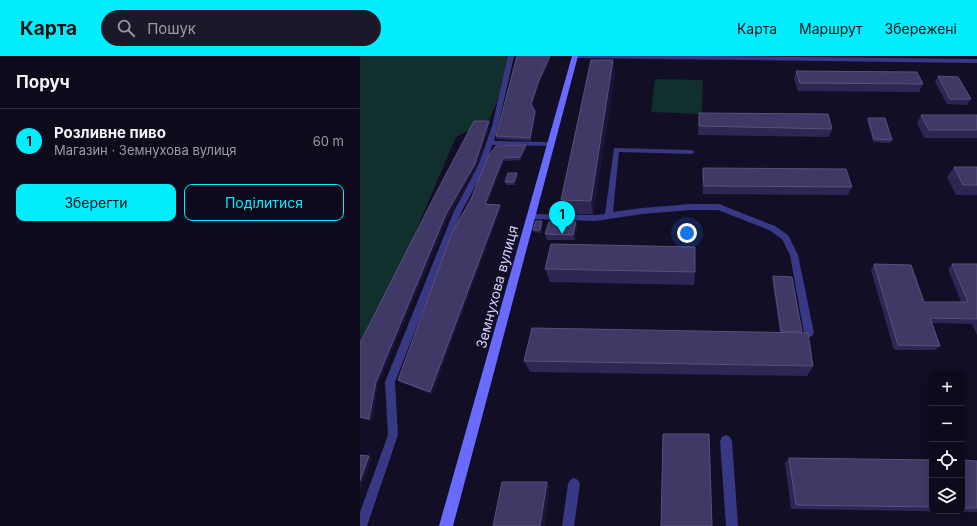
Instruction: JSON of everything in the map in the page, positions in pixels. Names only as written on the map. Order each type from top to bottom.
[{"type":"street","name":"Земнухова вулиця","points":[[446,526],[550,144],[576,56]]},
{"type":"lane","points":[[361,526],[393,435],[390,382],[458,211],[482,166],[503,95],[507,69],[511,56]]},
{"type":"lane","points":[[576,56],[977,60]]},
{"type":"lane","points":[[489,143],[550,144]]},
{"type":"lane","points":[[609,216],[616,150],[691,152]]},
{"type":"lane","points":[[531,217],[596,218],[642,211],[691,207],[719,207],[772,228],[784,237],[794,255],[809,333]]},
{"type":"lane","points":[[726,440],[732,526]]},
{"type":"lane","points":[[568,526],[574,484]]},
{"type":"green space","points":[[360,56],[515,56],[490,119],[456,137],[360,362]]},
{"type":"green space","points":[[655,79],[703,80],[702,114],[651,112]]},
{"type":"building","points":[[517,56],[550,56],[539,80],[531,104],[535,111],[530,138],[496,136]]},
{"type":"building","points":[[591,60],[613,60],[591,201],[561,200]]},
{"type":"building","points":[[796,71],[917,72],[923,84],[800,83]]},
{"type":"building","points":[[938,76],[958,77],[971,99],[950,99]]},
{"type":"building","points":[[699,113],[828,114],[832,129],[699,126]]},
{"type":"building","points":[[921,115],[977,115],[977,130],[929,130]]},
{"type":"building","points":[[868,118],[885,118],[892,140],[874,139]]},
{"type":"building","points":[[474,121],[489,121],[475,164],[446,214],[376,382],[369,419],[360,417],[360,343]]},
{"type":"building","points":[[526,145],[520,157],[503,158],[485,204],[500,205],[430,392],[398,380],[452,233],[471,199],[489,155],[496,146]]},
{"type":"building","points":[[954,167],[977,167],[977,185],[963,185]]},
{"type":"building","points":[[703,168],[846,169],[852,187],[704,186]]},
{"type":"building","points":[[508,173],[517,173],[514,182],[505,182]]},
{"type":"building","points":[[536,221],[542,221],[540,230],[533,230]]},
{"type":"building","points":[[549,222],[576,222],[573,235],[545,234]]},
{"type":"building","points":[[551,244],[695,247],[695,272],[545,269]]},
{"type":"building","points":[[874,264],[911,265],[924,302],[968,302],[952,264],[977,264],[977,319],[930,318],[940,346],[898,345]]},
{"type":"building","points":[[773,276],[792,277],[802,332],[781,331]]},
{"type":"building","points":[[532,328],[808,333],[813,366],[524,361]]},
{"type":"building","points":[[663,434],[709,434],[712,526],[661,526]]},
{"type":"building","points":[[360,455],[369,456],[360,481]]},
{"type":"building","points":[[789,458],[929,460],[929,507],[796,505]]},
{"type":"building","points":[[965,460],[977,461],[977,508],[965,508]]},
{"type":"building","points":[[502,482],[547,482],[540,526],[493,526]]},
{"type":"place","name":"Розливне пиво","points":[[562,234]]}]
